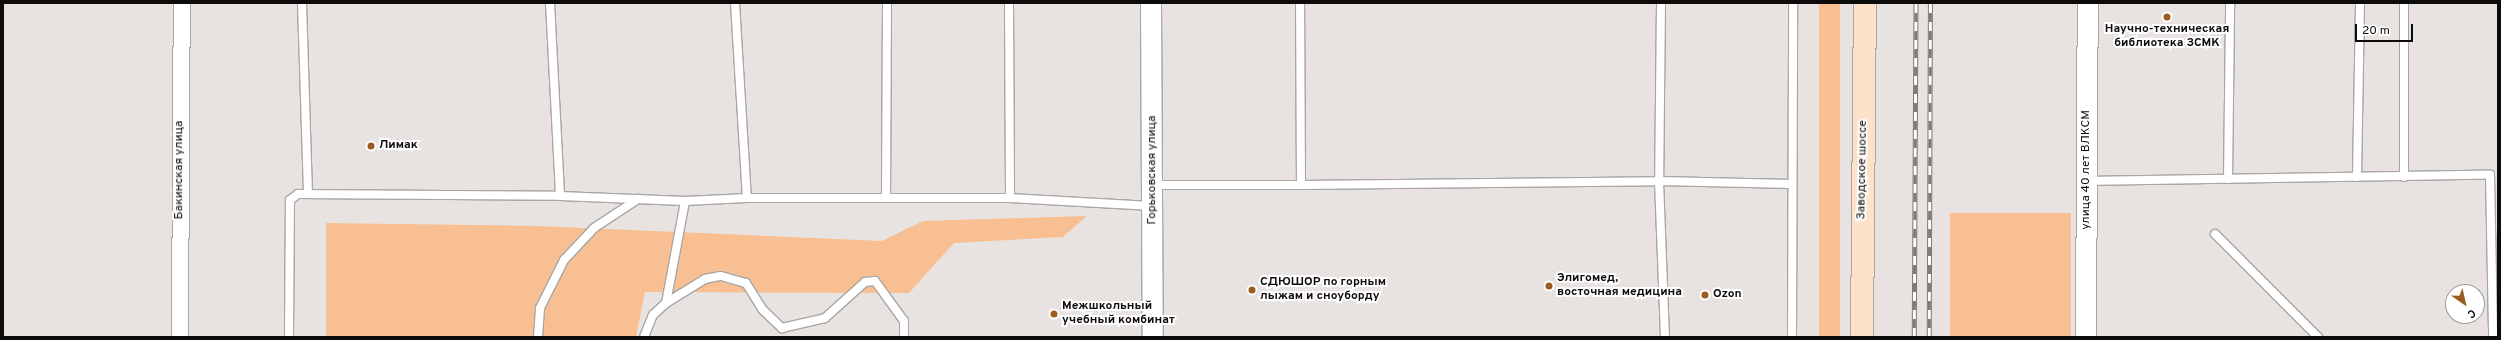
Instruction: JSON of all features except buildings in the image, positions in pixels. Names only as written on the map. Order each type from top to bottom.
[{"type":"main road","name":"Заводское шоссе","points":[[1862,337],[1865,3]]},
{"type":"street","name":"Бакинская улица","points":[[180,337],[182,3]]},
{"type":"street","name":"Горьковская улица","points":[[1151,3],[1153,337]]},
{"type":"street","name":"улица 40 лет ВЛКСМ","points":[[2086,337],[2088,3]]},
{"type":"lane","points":[[302,3],[308,193]]},
{"type":"lane","points":[[550,3],[560,196]]},
{"type":"lane","points":[[735,3],[747,198]]},
{"type":"lane","points":[[886,197],[887,3]]},
{"type":"lane","points":[[1009,3],[1010,198]]},
{"type":"lane","points":[[1300,3],[1301,185]]},
{"type":"lane","points":[[1660,3],[1659,181],[1665,337]]},
{"type":"lane","points":[[1792,337],[1793,3]]},
{"type":"lane","points":[[2228,179],[2230,3]]},
{"type":"lane","points":[[2357,177],[2360,3]]},
{"type":"lane","points":[[2404,3],[2404,177]]},
{"type":"lane","points":[[2087,181],[2490,175],[2492,337]]},
{"type":"lane","points":[[1153,185],[1659,181],[1792,184]]},
{"type":"lane","points":[[289,337],[290,200],[298,194],[560,196],[685,201],[747,198],[1010,198],[1153,206]]},
{"type":"lane","points":[[538,337],[540,308],[564,260],[594,228],[638,199]]},
{"type":"lane","points":[[666,303],[685,201]]},
{"type":"lane","points":[[2215,234],[2318,337]]},
{"type":"lane","points":[[644,337],[653,315],[666,303],[705,279],[721,276],[746,283],[762,309],[782,328],[825,318],[865,282],[875,281],[904,321],[904,337]]},
{"type":"shaded area","points":[[1819,3],[1840,3],[1840,337],[1819,337]]},
{"type":"shaded area","points":[[1950,213],[2071,213],[2071,337],[1950,337]]},
{"type":"shaded area","points":[[1087,216],[1063,237],[954,243],[909,293],[645,292],[636,337],[326,337],[326,223],[538,226],[882,241],[923,221]]},
{"type":"railway","points":[[1914,337],[1916,3]]},
{"type":"railway","points":[[1929,337],[1930,3]]},
{"type":"place","name":"Научно-техническая библиотека ЗСМК","points":[[2167,17]]},
{"type":"place","name":"Лимак","points":[[371,146]]},
{"type":"place","name":"Элигомед, восточная медицина","points":[[1549,286]]},
{"type":"place","name":"СДЮШОР по горным лыжам и сноуборду","points":[[1252,290]]},
{"type":"place","name":"Ozon","points":[[1705,295]]},
{"type":"place","name":"Межшкольный учебный комбинат","points":[[1054,314]]}]
